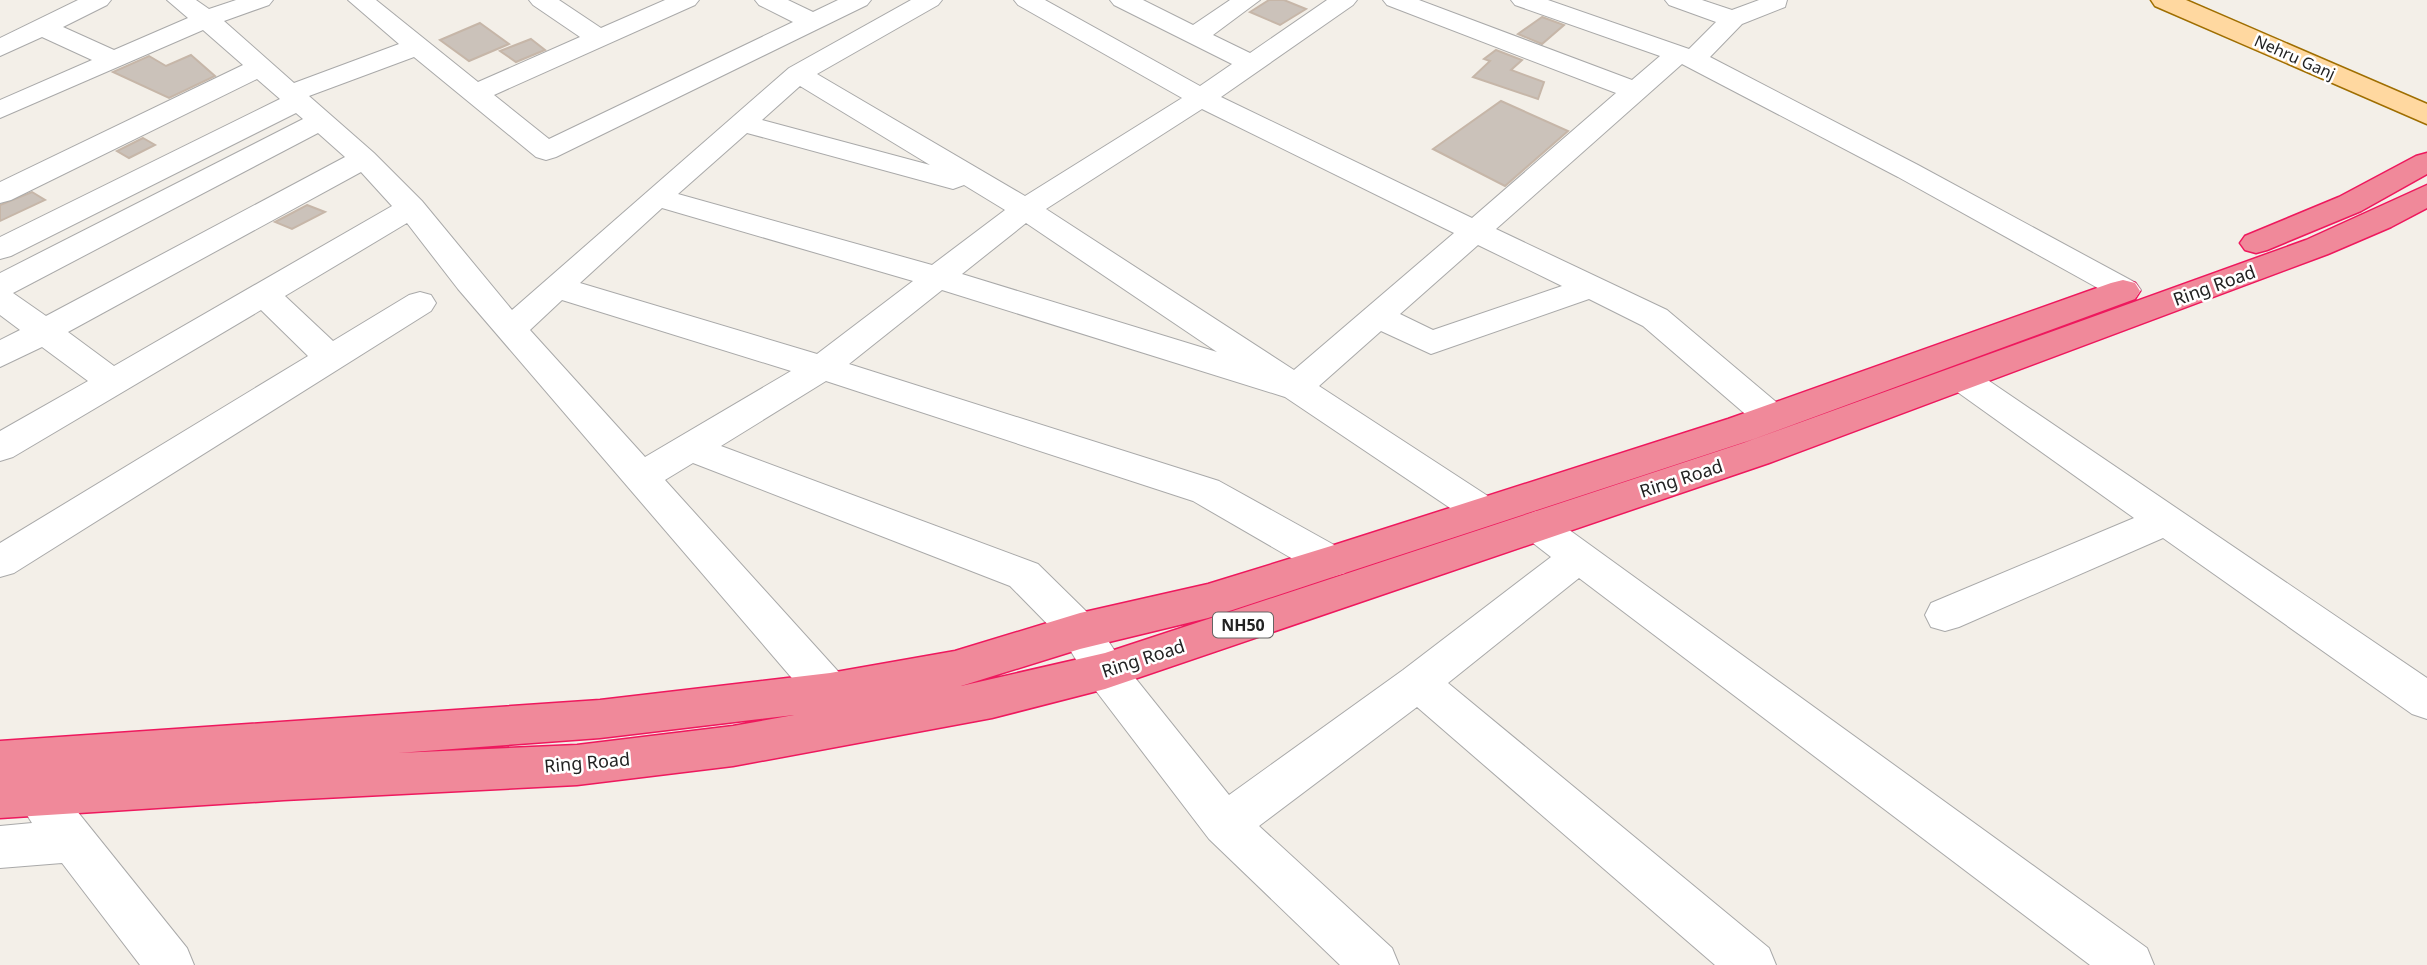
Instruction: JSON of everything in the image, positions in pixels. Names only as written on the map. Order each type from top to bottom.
[{"type":"highway","name":"Ring Road","points":[[0,761],[516,726],[830,692],[956,669],[1080,631],[1208,601],[1741,429],[1770,416],[2270,238],[2327,214],[2427,162]]},
{"type":"highway","name":"Ring Road","points":[[18,796],[284,779],[577,765],[733,746],[877,721],[992,699],[1105,671],[1756,453],[2317,247],[2380,220],[2427,195]]},
{"type":"main road","name":"Nehru Ganj","points":[[2164,0],[2427,115]]},
{"type":"main road","name":"Nehru Ganj","points":[[2193,0],[2427,100]]},
{"type":"street","points":[[0,48],[99,0]]},
{"type":"street","points":[[0,110],[114,60],[193,10],[260,0]]},
{"type":"street","points":[[361,0],[546,151],[858,0]]},
{"type":"street","points":[[475,93],[686,0]]},
{"type":"street","points":[[768,0],[813,22]]},
{"type":"street","points":[[1027,0],[1201,98],[1655,318],[1770,416]]},
{"type":"street","points":[[1194,36],[1247,0]]},
{"type":"street","points":[[643,476],[822,368],[936,278],[1011,200],[1201,98],[1343,0]]},
{"type":"street","points":[[1396,0],[1635,91]]},
{"type":"street","points":[[1678,0],[1733,19]]},
{"type":"street","points":[[548,1],[598,38]]},
{"type":"street","points":[[1131,1],[1250,63]]},
{"type":"street","points":[[1295,388],[1635,91],[1733,19],[1776,1]]},
{"type":"street","points":[[1538,2],[1686,56],[1908,171],[2125,290]]},
{"type":"street","points":[[512,328],[656,197],[798,74],[912,3]]},
{"type":"street","points":[[193,10],[364,159],[411,208],[469,282],[643,476],[830,692]]},
{"type":"street","points":[[43,28],[114,60]]},
{"type":"street","points":[[0,249],[303,106],[418,46]]},
{"type":"street","points":[[0,194],[260,67]]},
{"type":"street","points":[[798,74],[1011,200],[1484,512]]},
{"type":"street","points":[[0,286],[303,106]]},
{"type":"street","points":[[741,123],[1011,200]]},
{"type":"street","points":[[0,355],[364,159]]},
{"type":"street","points":[[656,197],[936,278],[1295,388]]},
{"type":"street","points":[[0,448],[411,208]]},
{"type":"street","points":[[556,286],[1206,491],[1331,562]]},
{"type":"street","points":[[1378,316],[1431,343],[1591,287]]},
{"type":"street","points":[[263,294],[330,358]]},
{"type":"street","points":[[0,299],[113,382]]},
{"type":"street","points":[[0,562],[421,303]]},
{"type":"street","points":[[1961,378],[2427,701]]},
{"type":"street","points":[[690,448],[1024,575],[1080,631],[1105,671],[1225,824],[1375,965]]},
{"type":"street","points":[[1945,615],[2164,521]]},
{"type":"street","points":[[1537,526],[2130,965]]},
{"type":"street","points":[[1225,824],[1418,683],[1579,556]]},
{"type":"street","points":[[1418,683],[1752,965]]},
{"type":"street","points":[[18,796],[72,841],[170,965]]},
{"type":"street","points":[[0,847],[72,841]]},
{"type":"building","points":[[1269,0],[1284,0],[1306,9],[1280,25],[1250,12]]},
{"type":"building","points":[[1542,17],[1564,25],[1542,44],[1518,34]]},
{"type":"building","points":[[480,23],[509,44],[469,61],[440,40]]},
{"type":"building","points":[[531,39],[545,50],[516,62],[500,51]]},
{"type":"building","points":[[1496,50],[1522,60],[1511,70],[1544,82],[1538,99],[1473,77],[1490,61],[1484,59]]},
{"type":"building","points":[[191,55],[215,76],[169,98],[113,72],[149,56],[166,66]]},
{"type":"building","points":[[1501,101],[1568,131],[1505,186],[1433,149]]},
{"type":"building","points":[[143,138],[155,145],[129,158],[117,151]]},
{"type":"building","points":[[32,192],[45,200],[0,221],[0,205]]},
{"type":"building","points":[[307,205],[325,212],[292,229],[275,222]]}]
